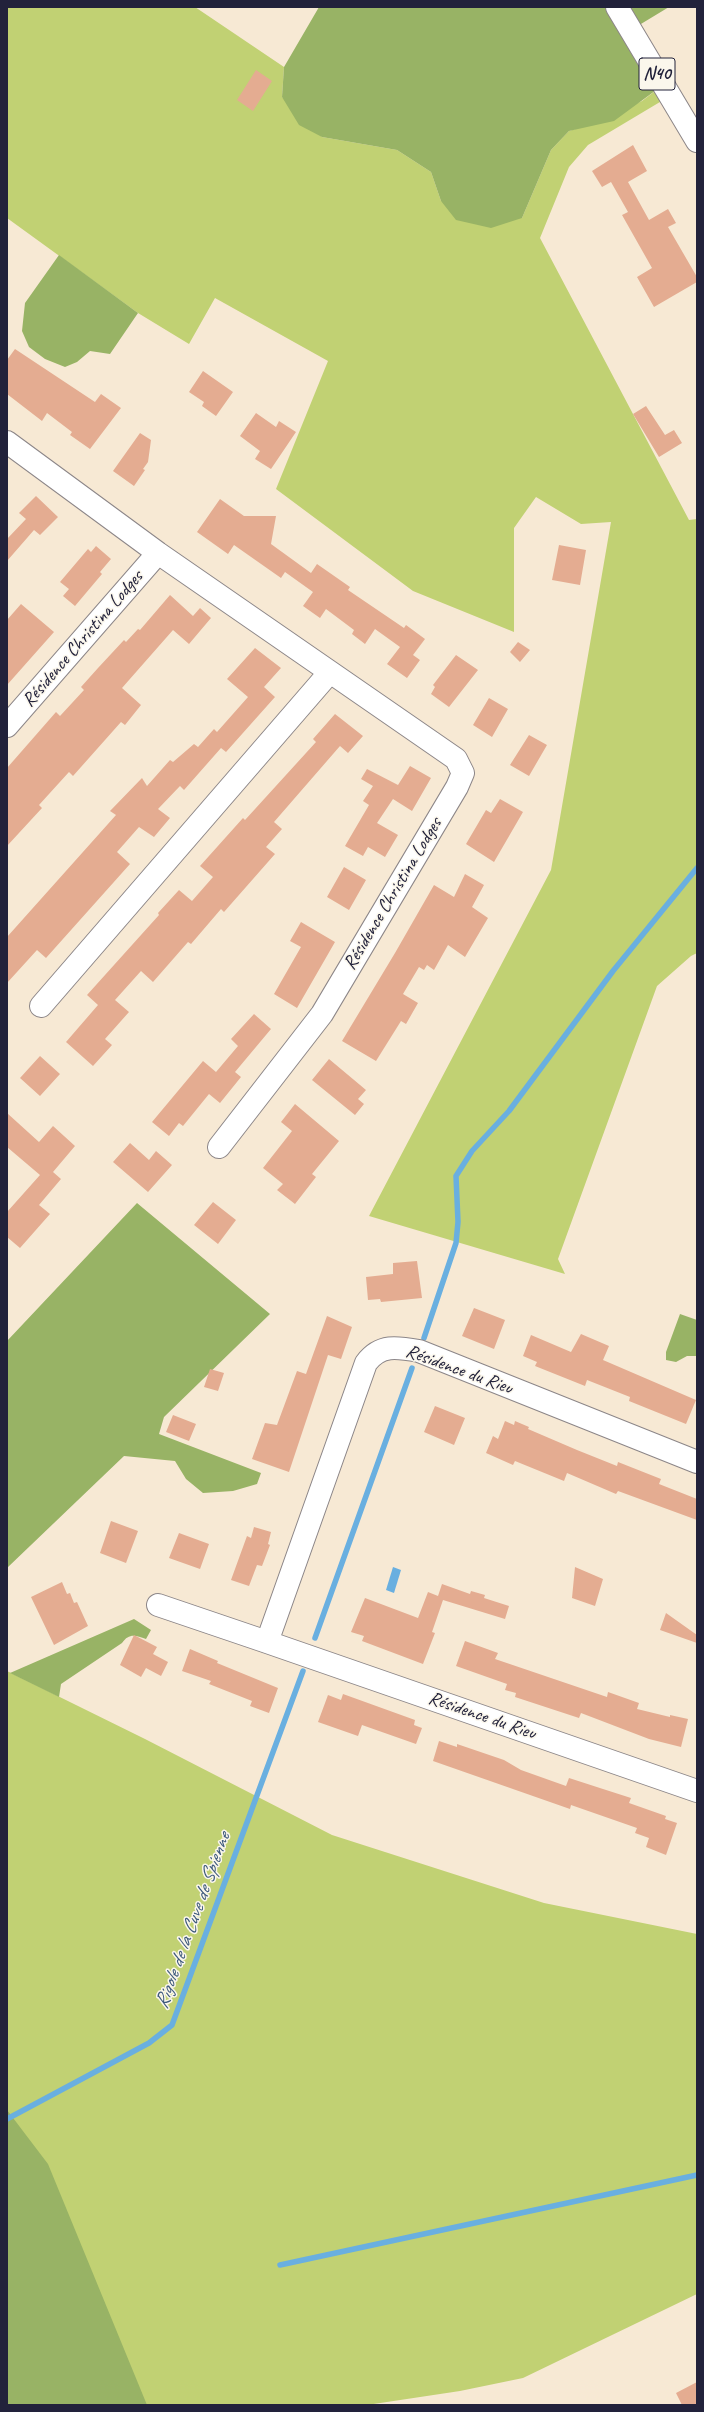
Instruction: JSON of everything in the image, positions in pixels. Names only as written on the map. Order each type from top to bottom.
[{"type":"street","name":"N40","points":[[617,7],[697,141]]},
{"type":"street","name":"Résidence Christina Lodges","points":[[7,442],[158,553],[456,759],[462,773],[453,794],[322,1014],[219,1147]]},
{"type":"street","name":"Résidence Christina Lodges","points":[[7,726],[158,553]]},
{"type":"street","points":[[42,1006],[330,672]]},
{"type":"street","name":"Résidence du Rieu","points":[[267,1642],[366,1363],[373,1354],[381,1349],[391,1347],[419,1351],[697,1462]]},
{"type":"street","name":"Résidence du Rieu","points":[[158,1605],[697,1790]]},
{"type":"green space","points":[[7,7],[195,7],[284,67],[282,97],[322,137],[397,150],[431,172],[441,201],[522,218],[551,150],[569,131],[588,125],[642,101],[663,85],[670,96],[588,145],[569,167],[540,238],[689,520],[697,519],[697,953],[691,956],[657,986],[558,1259],[565,1274],[369,1216],[551,870],[611,522],[581,524],[536,497],[514,528],[514,632],[413,591],[276,489],[328,361],[215,298],[189,344],[138,313],[7,218]]},
{"type":"green space","points":[[319,7],[669,7],[631,30],[663,85],[614,121],[569,131],[551,150],[522,218],[491,228],[456,220],[441,201],[431,172],[397,150],[322,137],[299,125],[282,97],[284,67]]},
{"type":"green space","points":[[59,255],[138,313],[110,354],[90,351],[77,362],[65,367],[45,359],[29,347],[22,331],[25,303]]},
{"type":"green space","points":[[137,1203],[270,1314],[164,1417],[159,1434],[261,1473],[257,1484],[233,1491],[203,1493],[186,1479],[175,1461],[124,1456],[7,1568],[7,1341]]},
{"type":"green space","points":[[680,1314],[697,1320],[697,1356],[687,1356],[676,1362],[666,1360],[666,1352]]},
{"type":"green space","points":[[134,1619],[151,1630],[146,1639],[135,1636],[130,1636],[127,1638],[122,1643],[61,1684],[59,1697],[10,1673]]},
{"type":"green space","points":[[7,1671],[145,1739],[332,1835],[544,1903],[697,1934],[697,2294],[523,2378],[460,2391],[367,2405],[7,2405]]},
{"type":"green space","points":[[7,2110],[48,2164],[147,2405],[7,2405]]},
{"type":"water","points":[[393,1567],[401,1570],[394,1593],[386,1590]]},
{"type":"building","points":[[256,70],[272,81],[253,111],[237,100]]},
{"type":"building","points":[[633,145],[647,171],[628,182],[649,220],[668,209],[676,223],[668,227],[697,277],[697,282],[654,307],[637,277],[652,268],[622,215],[628,212],[611,182],[602,187],[592,171]]},
{"type":"building","points":[[15,349],[95,402],[101,394],[121,408],[90,449],[70,435],[72,432],[47,413],[42,421],[7,394],[7,360]]},
{"type":"building","points":[[203,371],[233,392],[216,416],[202,406],[204,402],[189,392]]},
{"type":"building","points":[[646,406],[665,435],[674,430],[682,443],[659,457],[633,414]]},
{"type":"building","points":[[256,413],[276,427],[279,421],[296,432],[271,469],[255,459],[260,451],[240,436]]},
{"type":"building","points":[[140,433],[151,440],[148,462],[143,469],[145,470],[134,486],[113,471]]},
{"type":"building","points":[[36,496],[58,517],[40,535],[34,530],[7,561],[7,539],[26,519],[19,513]]},
{"type":"building","points":[[220,499],[244,516],[276,516],[271,544],[311,573],[317,564],[350,587],[348,590],[404,628],[406,625],[425,639],[413,655],[420,660],[407,678],[387,664],[400,647],[375,629],[365,644],[352,634],[354,630],[326,609],[320,618],[303,606],[313,592],[285,572],[281,578],[234,545],[228,554],[197,532]]},
{"type":"building","points":[[559,545],[586,550],[580,585],[552,580]]},
{"type":"building","points":[[96,546],[111,559],[100,572],[102,574],[75,606],[63,596],[69,589],[60,582],[88,549],[91,552]]},
{"type":"building","points":[[170,595],[193,616],[200,608],[211,618],[189,644],[173,630],[122,688],[141,705],[125,725],[121,722],[73,776],[69,772],[39,805],[42,808],[7,846],[7,768],[56,712],[60,716],[84,690],[81,687],[98,668],[124,640],[126,642],[138,629],[140,630]]},
{"type":"building","points":[[21,604],[54,632],[7,685],[7,620]]},
{"type":"building","points":[[518,642],[530,650],[520,662],[510,652]]},
{"type":"building","points":[[255,648],[281,668],[264,687],[275,697],[226,752],[221,748],[184,790],[180,786],[158,809],[170,818],[154,837],[139,827],[117,852],[130,864],[46,958],[37,950],[7,983],[7,937],[116,815],[110,811],[142,778],[147,786],[170,760],[173,762],[194,744],[198,747],[214,729],[217,732],[248,697],[227,679]]},
{"type":"building","points":[[456,655],[478,670],[449,707],[431,694],[435,687],[433,685]]},
{"type":"building","points":[[489,698],[508,709],[492,737],[473,725]]},
{"type":"building","points":[[335,714],[363,736],[348,753],[340,746],[274,822],[282,829],[266,847],[275,854],[224,912],[221,909],[191,944],[188,942],[153,982],[141,971],[115,1000],[129,1012],[105,1039],[112,1045],[93,1066],[66,1042],[98,1005],[87,995],[159,915],[158,913],[179,890],[192,901],[213,877],[200,866],[243,818],[245,820],[316,742],[313,739]]},
{"type":"building","points":[[529,735],[547,745],[529,776],[510,765]]},
{"type":"building","points":[[410,766],[431,778],[412,811],[393,799],[377,823],[398,835],[385,857],[368,847],[363,856],[345,846],[369,805],[363,801],[373,786],[361,779],[367,769],[398,785]]},
{"type":"building","points":[[500,799],[523,812],[494,862],[466,844],[486,810],[491,813]]},
{"type":"building","points":[[344,867],[366,880],[349,910],[327,897]]},
{"type":"building","points":[[465,874],[484,885],[472,907],[488,918],[465,957],[448,945],[434,970],[427,965],[424,970],[419,967],[403,994],[418,1003],[406,1024],[401,1021],[376,1061],[342,1041],[434,885],[454,897]]},
{"type":"building","points":[[301,922],[335,942],[297,1008],[274,994],[301,947],[290,941]]},
{"type":"building","points":[[254,1014],[271,1029],[235,1072],[241,1077],[220,1103],[209,1094],[183,1126],[179,1123],[169,1136],[152,1122],[203,1061],[216,1072],[238,1046],[231,1039]]},
{"type":"building","points":[[40,1056],[60,1074],[40,1096],[20,1078]]},
{"type":"building","points":[[329,1059],[366,1090],[358,1099],[364,1104],[355,1115],[312,1080]]},
{"type":"building","points":[[295,1104],[339,1141],[312,1174],[316,1177],[295,1204],[277,1190],[283,1184],[263,1168],[292,1131],[281,1122]]},
{"type":"building","points":[[7,1113],[39,1142],[53,1126],[75,1146],[53,1172],[61,1179],[39,1205],[50,1214],[20,1248],[7,1237],[7,1212],[40,1175],[7,1147]]},
{"type":"building","points":[[130,1143],[149,1160],[156,1151],[172,1165],[148,1192],[113,1162]]},
{"type":"building","points":[[213,1202],[236,1220],[218,1244],[194,1225]]},
{"type":"building","points":[[417,1261],[422,1298],[381,1302],[380,1299],[368,1300],[366,1277],[393,1274],[393,1263]]},
{"type":"building","points":[[474,1308],[505,1320],[494,1349],[462,1336]]},
{"type":"building","points":[[327,1316],[352,1327],[341,1359],[328,1355],[289,1472],[252,1459],[265,1423],[277,1425],[297,1371],[306,1374]]},
{"type":"building","points":[[581,1334],[609,1346],[603,1360],[696,1400],[686,1424],[629,1401],[630,1397],[587,1380],[585,1386],[535,1366],[537,1362],[523,1356],[531,1335],[571,1352]]},
{"type":"building","points":[[210,1369],[224,1373],[218,1391],[204,1387]]},
{"type":"building","points":[[435,1406],[465,1418],[454,1445],[424,1432]]},
{"type":"building","points":[[173,1415],[196,1424],[189,1441],[166,1432]]},
{"type":"building","points":[[505,1421],[514,1425],[515,1421],[529,1427],[528,1429],[617,1466],[618,1462],[661,1479],[659,1484],[697,1499],[697,1520],[618,1491],[616,1494],[567,1473],[564,1481],[515,1461],[513,1465],[486,1453],[493,1436],[498,1439]]},
{"type":"building","points":[[111,1521],[138,1531],[126,1563],[100,1553]]},
{"type":"building","points":[[254,1527],[271,1532],[268,1544],[270,1545],[262,1566],[257,1565],[249,1586],[231,1580],[247,1536],[251,1538]]},
{"type":"building","points":[[179,1533],[209,1544],[200,1569],[169,1558]]},
{"type":"building","points":[[575,1567],[603,1579],[595,1606],[572,1598]]},
{"type":"building","points":[[62,1582],[67,1594],[70,1593],[74,1603],[77,1602],[88,1626],[54,1645],[31,1597]]},
{"type":"building","points":[[442,1584],[470,1594],[471,1591],[485,1595],[484,1598],[509,1606],[505,1619],[443,1600],[432,1632],[435,1633],[423,1664],[362,1641],[364,1636],[351,1632],[365,1598],[418,1618],[428,1592],[438,1596]]},
{"type":"building","points":[[666,1613],[697,1635],[697,1643],[660,1630]]},
{"type":"building","points":[[134,1635],[157,1647],[153,1654],[168,1662],[161,1676],[146,1668],[141,1677],[120,1665]]},
{"type":"building","points":[[465,1641],[498,1653],[495,1659],[607,1697],[608,1692],[639,1703],[637,1709],[670,1717],[670,1715],[688,1719],[681,1747],[649,1739],[581,1713],[579,1718],[515,1697],[516,1693],[505,1690],[507,1684],[456,1666]]},
{"type":"building","points":[[190,1649],[218,1661],[217,1663],[278,1688],[269,1713],[250,1706],[252,1701],[209,1684],[211,1681],[182,1671]]},
{"type":"building","points":[[343,1694],[415,1720],[414,1725],[422,1728],[416,1744],[362,1725],[358,1736],[318,1722],[328,1695],[341,1700]]},
{"type":"building","points":[[439,1741],[457,1747],[457,1744],[504,1760],[521,1770],[566,1786],[569,1778],[631,1798],[629,1803],[666,1816],[665,1819],[677,1823],[666,1855],[646,1847],[649,1838],[635,1833],[637,1828],[571,1805],[570,1809],[433,1761]]},
{"type":"building","points":[[697,2382],[697,2405],[682,2405],[676,2393]]},
{"type":"waterway","points":[[424,1338],[456,1243],[458,1222],[456,1176],[472,1151],[509,1111],[613,971],[697,868]]},
{"type":"waterway","points":[[315,1638],[412,1368]]},
{"type":"waterway","name":"Rigole de la Cuve de Spienne","points":[[7,2119],[149,2043],[172,2025],[303,1671]]},
{"type":"waterway","points":[[280,2265],[697,2175]]}]
